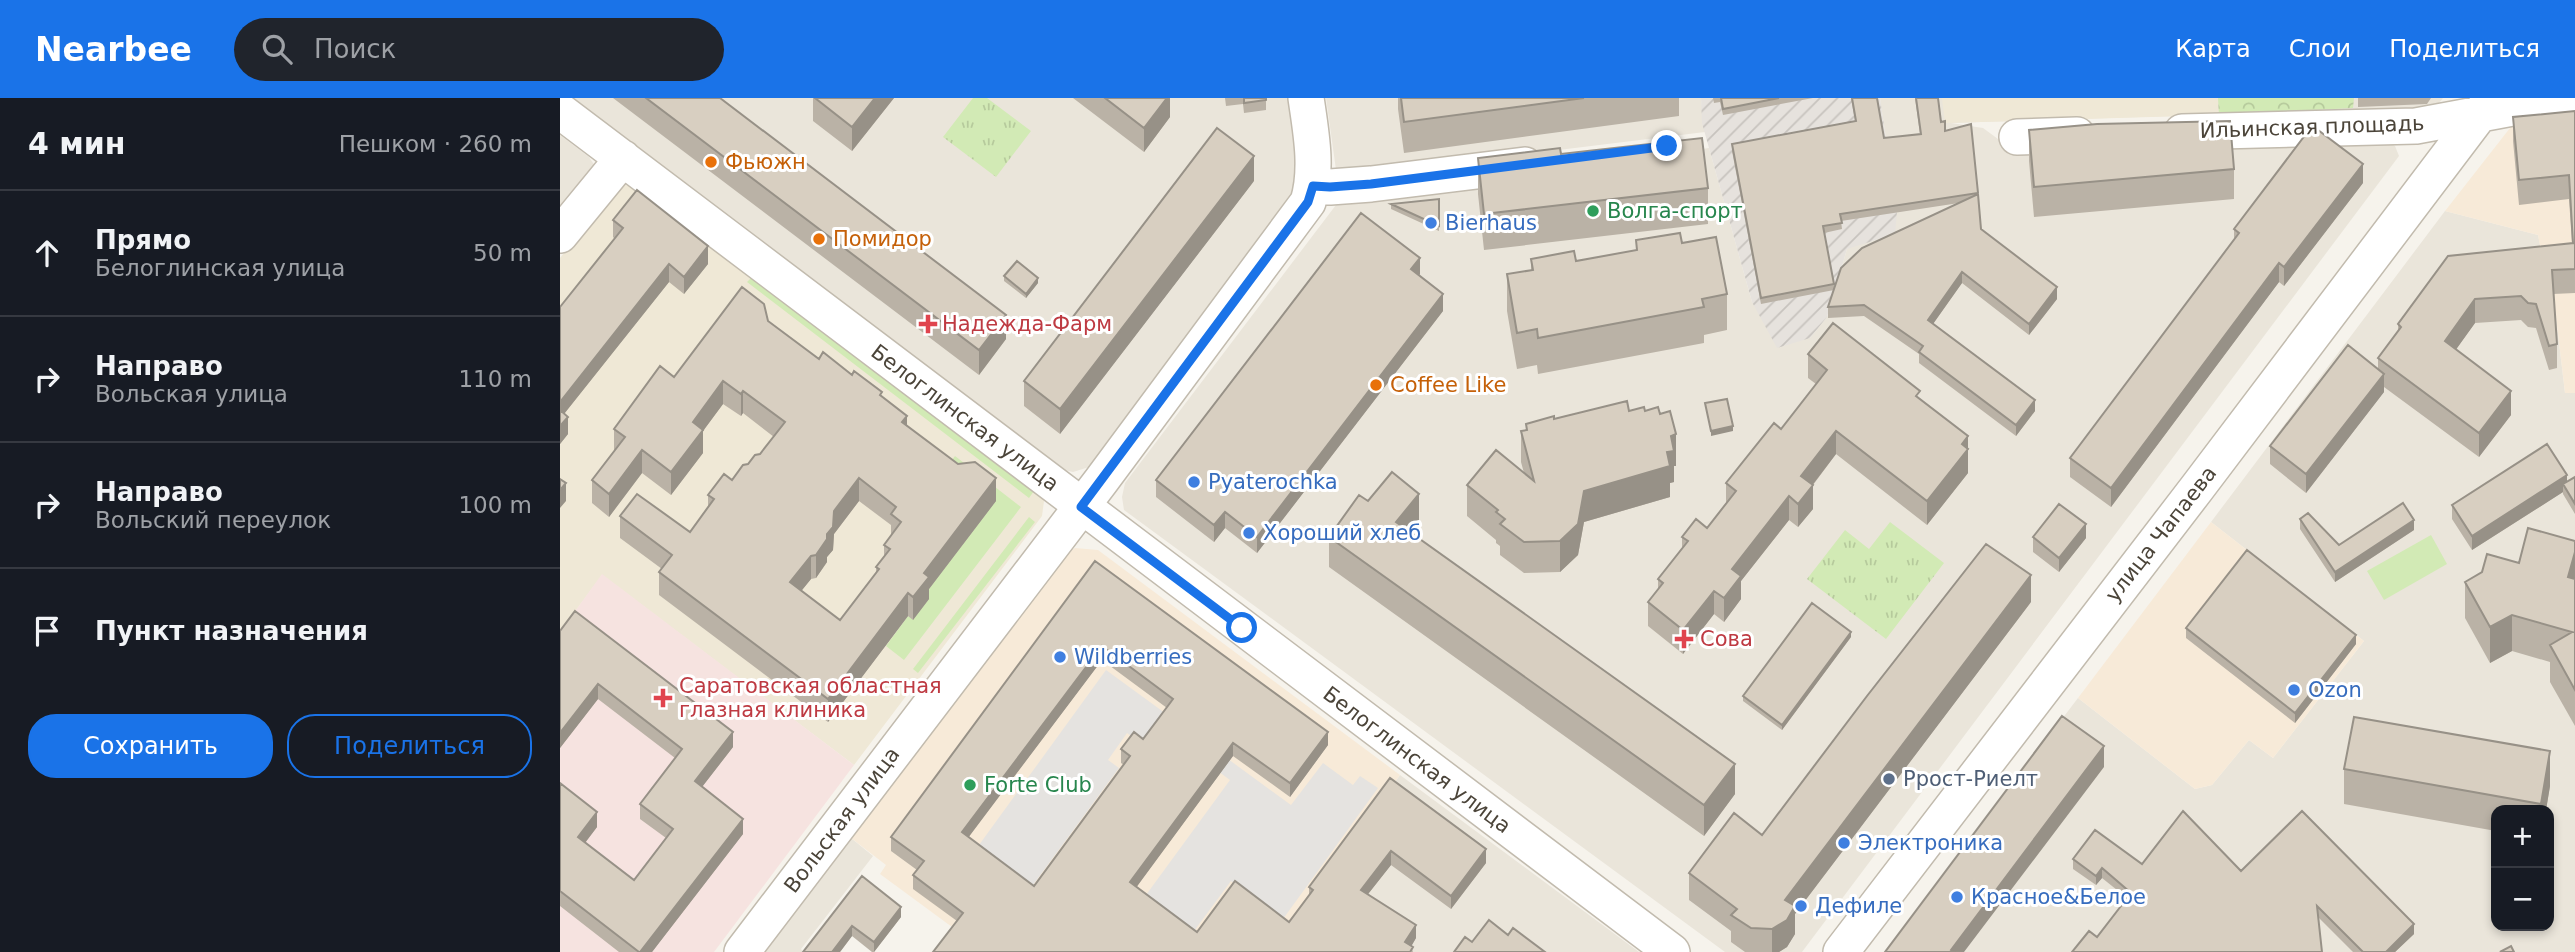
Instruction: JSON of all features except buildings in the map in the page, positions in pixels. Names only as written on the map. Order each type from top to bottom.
[{"type":"street","points":[[1306,98],[1313,186],[1371,184],[1557,160]]},
{"type":"street","name":"Ильинская площадь","points":[[2154,133],[2416,126],[2486,106],[2575,100]]},
{"type":"street","name":"улица Чапаева","points":[[1841,952],[2486,106]]},
{"type":"street","name":"Белоглинская улица","points":[[560,111],[1672,952]]},
{"type":"street","points":[[2017,137],[2113,134]]},
{"type":"street","points":[[560,235],[623,158]]},
{"type":"street","name":"Вольская улица","points":[[742,952],[1081,507],[1308,202],[1313,186]]},
{"type":"shaded area","points":[[569,98],[1292,98],[1302,166],[1295,196],[1089,467],[1073,472],[1055,468]]},
{"type":"shaded area","points":[[1326,98],[1701,98],[1705,132],[1337,177]]},
{"type":"shaded area","points":[[1701,98],[1880,98],[1897,212],[1895,234],[1847,249],[1827,317],[1810,338],[1777,348],[1752,302],[1702,123]]},
{"type":"shaded area","points":[[1880,98],[2443,98],[2430,115],[2358,110],[1951,123],[1983,128],[1998,139],[2380,137],[2395,146],[2399,156],[1802,952],[1725,952],[1124,510],[1122,497],[1125,483],[1339,201],[1709,148],[1752,302],[1810,338],[1827,317],[1847,249],[1897,212]]},
{"type":"shaded area","points":[[1942,98],[2218,98],[2219,115],[1945,123]]},
{"type":"shaded area","points":[[2575,112],[2575,393],[2565,393],[2556,317],[2552,314],[2538,235],[2445,211],[2510,128],[2518,122]]},
{"type":"shaded area","points":[[560,135],[589,157],[595,166],[560,217]]},
{"type":"shaded area","points":[[633,186],[1037,490],[1044,501],[1042,516],[854,765],[602,575],[560,632],[560,258],[616,188]]},
{"type":"shaded area","points":[[2445,211],[2538,235],[2556,317],[2565,393],[2575,393],[2575,952],[1884,952],[2078,698],[2195,789],[2212,785],[2249,740],[2273,758],[2364,641],[2211,522]]},
{"type":"shaded area","points":[[2211,522],[2364,641],[2273,758],[2249,740],[2212,785],[2195,789],[2078,698]]},
{"type":"shaded area","points":[[1075,548],[1098,550],[1400,775],[1271,952],[986,952],[880,874],[886,865],[851,838],[1063,557]]},
{"type":"shaded area","name":"Саратовская областная глазная клиника","points":[[602,574],[854,765],[714,952],[560,952],[560,632]]},
{"type":"shaded area","points":[[1106,670],[1291,805],[1323,763],[1353,785],[1360,776],[1378,788],[1283,919],[1231,881],[1194,931],[1146,895],[1230,780],[1155,725],[1142,743],[1127,733],[1108,760],[1119,768],[1033,885],[979,845]]},
{"type":"shaded area","points":[[1400,775],[1639,952],[1271,952]]},
{"type":"shaded area","points":[[851,838],[873,856],[801,949],[803,952],[765,952]]},
{"type":"green space","points":[[973,98],[987,98],[1031,131],[996,177],[943,137]]},
{"type":"green space","points":[[2218,98],[2354,98],[2353,108],[2219,115]]},
{"type":"green space","points":[[753,276],[1036,488],[1029,498],[747,282]]},
{"type":"green space","points":[[955,456],[1021,507],[904,660],[886,646],[908,616],[913,619],[924,596]]},
{"type":"green space","points":[[1029,517],[1035,522],[918,673],[913,669]]},
{"type":"green space","points":[[1890,522],[1944,563],[1886,639],[1807,579],[1845,530],[1869,549]]},
{"type":"green space","points":[[2431,535],[2447,564],[2384,600],[2367,571]]},
{"type":"place","name":"Фьюжн","points":[[711,162]]},
{"type":"place","name":"Волга-спорт","points":[[1593,211]]},
{"type":"place","name":"Bierhaus","points":[[1431,223]]},
{"type":"place","name":"Помидор","points":[[819,239]]},
{"type":"place","name":"Надежда-Фарм","points":[[928,324]]},
{"type":"place","name":"Coffee Like","points":[[1376,385]]},
{"type":"place","name":"Pyaterochka","points":[[1194,482]]},
{"type":"place","name":"Хороший хлеб","points":[[1249,533]]},
{"type":"place","name":"Сова","points":[[1684,639]]},
{"type":"place","name":"Wildberries","points":[[1060,657]]},
{"type":"place","name":"Ozon","points":[[2294,690]]},
{"type":"place","name":"Саратовская областная глазная клиника","points":[[663,698]]},
{"type":"place","name":"Ррост-Риелт","points":[[1889,779]]},
{"type":"place","name":"Forte Club","points":[[970,785]]},
{"type":"place","name":"Электроника","points":[[1844,843]]},
{"type":"place","name":"Красное&Белое","points":[[1957,897]]},
{"type":"place","name":"Дефиле","points":[[1801,906]]},
{"type":"route","points":[[1242,628],[1081,507],[1308,202],[1313,186],[1371,184],[1667,146]]}]
